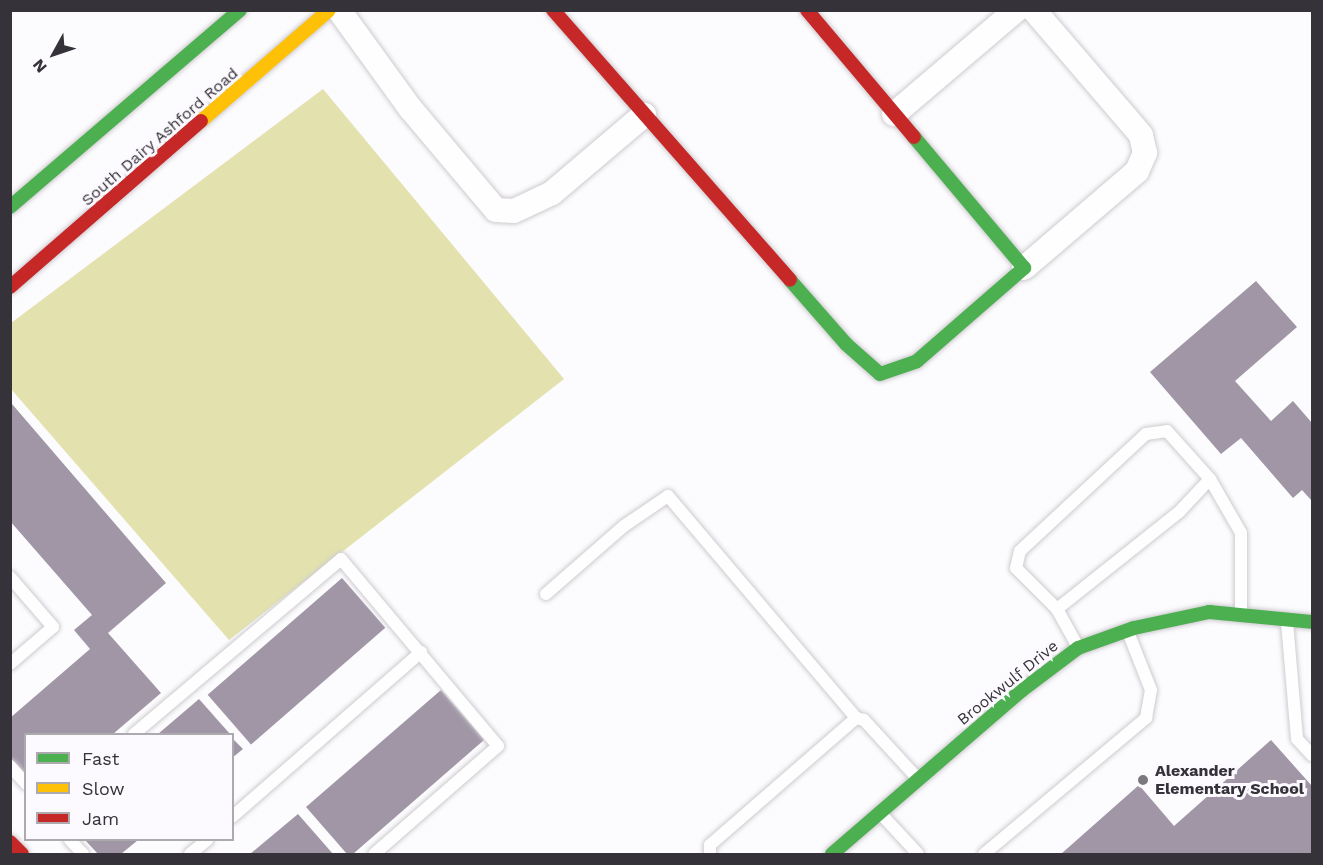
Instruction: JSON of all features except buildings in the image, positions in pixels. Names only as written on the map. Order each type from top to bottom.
[{"type":"street","points":[[10,207],[240,10]]},
{"type":"street","name":"South Dairy Ashford Road","points":[[10,287],[329,10]]},
{"type":"street","points":[[339,10],[410,108],[496,210],[514,211],[552,193],[644,115]]},
{"type":"street","points":[[553,10],[846,344],[880,374],[917,361],[1137,171],[1144,153],[1141,135],[1034,10]]},
{"type":"street","points":[[807,10],[1024,268]]},
{"type":"street","points":[[894,114],[1016,10]]},
{"type":"street","name":"Brookwulf Drive","points":[[832,855],[1021,691],[1078,648],[1127,630],[1209,612],[1312,622]]},
{"type":"street","points":[[14,840],[21,855]]},
{"type":"lane","points":[[1078,648],[1057,609],[1016,568],[1020,551],[1146,434],[1167,431],[1210,479],[1241,533],[1241,615]]},
{"type":"lane","points":[[1057,609],[1179,512],[1210,479]]},
{"type":"lane","points":[[546,594],[624,526],[668,496],[856,718],[864,720],[919,780]]},
{"type":"lane","points":[[136,733],[341,559],[498,746],[374,855]]},
{"type":"lane","points":[[10,577],[53,627],[10,664]]},
{"type":"lane","points":[[1287,618],[1297,739],[1312,755]]},
{"type":"lane","points":[[984,855],[1146,718],[1151,690],[1127,630]]},
{"type":"lane","points":[[234,815],[421,652]]},
{"type":"lane","points":[[710,855],[710,845],[856,718]]},
{"type":"lane","points":[[10,766],[24,782]]},
{"type":"lane","points":[[880,813],[918,855]]},
{"type":"lane","points":[[71,841],[82,855]]},
{"type":"lane","points":[[190,855],[206,841]]},
{"type":"green space","points":[[323,89],[564,379],[229,640],[11,389],[11,323]]},
{"type":"traffic: fast","points":[[10,207],[240,10]]},
{"type":"traffic: fast","points":[[790,280],[846,344],[880,374],[917,361],[1024,268],[914,137]]},
{"type":"traffic: fast","points":[[832,854],[1021,691],[1078,648],[1134,628],[1209,612],[1312,622]]},
{"type":"traffic: slow","points":[[201,121],[329,10]]},
{"type":"traffic: jam","points":[[553,10],[790,280]]},
{"type":"traffic: jam","points":[[807,10],[914,137]]},
{"type":"traffic: jam","points":[[10,287],[201,121]]},
{"type":"traffic: jam","points":[[10,842],[22,854]]},
{"type":"place","name":"Alexander Elementary School","points":[[1143,780]]}]
